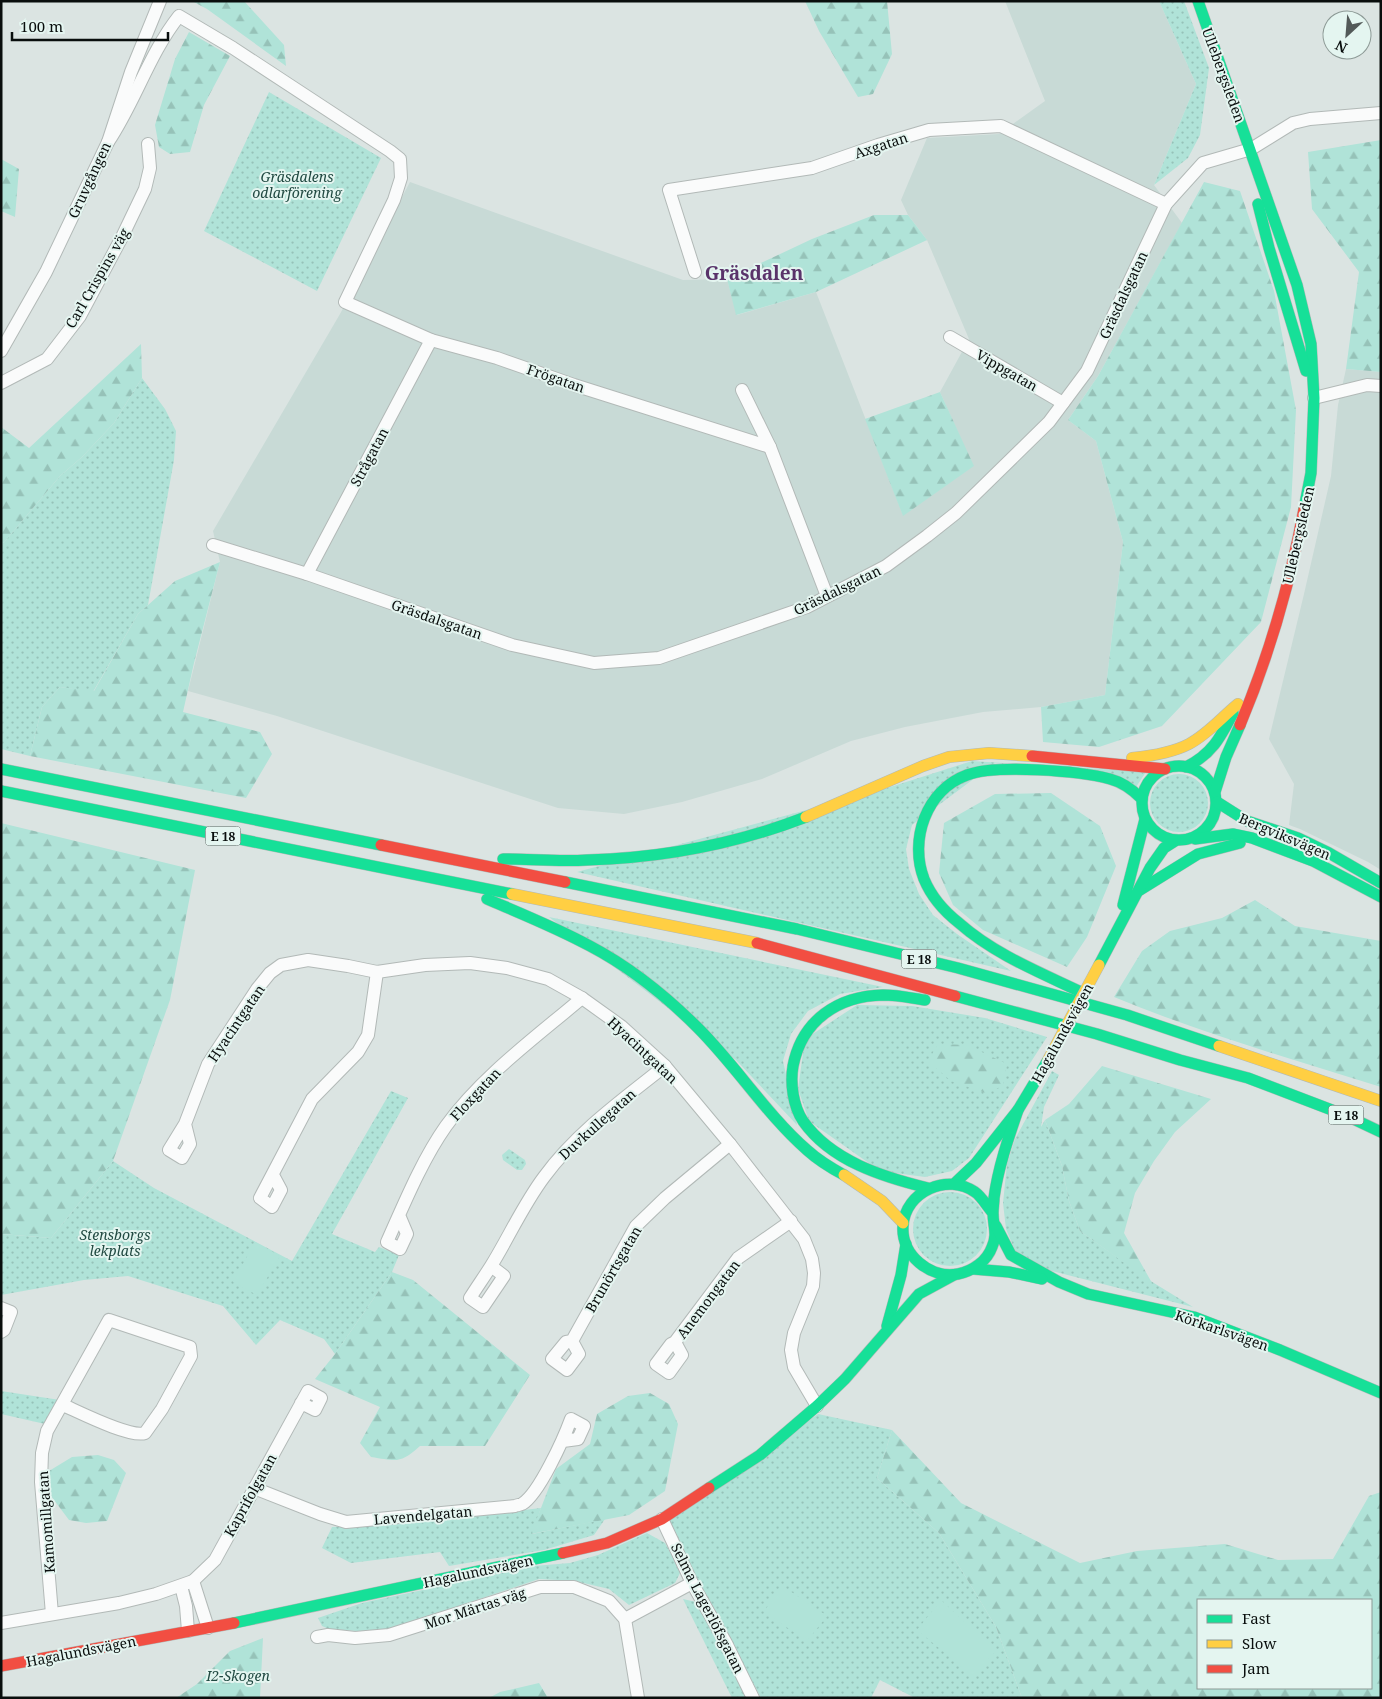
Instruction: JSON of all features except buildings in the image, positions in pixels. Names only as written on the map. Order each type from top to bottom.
[{"type":"main road","name":"Ullebergsleden","points":[[1198,1],[1297,285],[1311,344],[1314,398],[1311,473],[1298,542],[1274,634],[1247,708],[1226,758],[1216,797]]},
{"type":"main road","name":"Ullebergsleden","points":[[1251,149],[1254,186],[1269,248],[1314,398]]},
{"type":"main road","name":"Ullebergsleden","points":[[1186,766],[1206,756],[1260,668]]},
{"type":"main road","points":[[1108,762],[1161,753],[1189,744],[1238,704]]},
{"type":"main road","points":[[447,858],[595,860],[651,856],[698,848],[748,836],[800,819],[950,757],[990,752],[1165,769]]},
{"type":"main road","points":[[1176,766],[1186,766],[1204,775],[1211,783],[1216,797],[1216,814],[1211,824],[1192,839],[1175,841],[1163,837],[1152,830],[1145,819],[1142,809],[1142,799],[1150,781],[1165,769],[1176,766]]},
{"type":"main road","name":"E 18","points":[[1,769],[797,930],[958,968],[1127,1015],[1381,1101]]},
{"type":"main road","points":[[1127,1015],[1003,952],[979,938],[961,924],[946,911],[932,894],[919,862],[918,843],[920,828],[926,812],[935,798],[956,780],[977,772],[1017,770],[1075,774],[1110,779],[1132,790],[1142,799]]},
{"type":"main road","name":"E 18","points":[[1,791],[774,947],[1116,1039],[1180,1060],[1248,1078],[1336,1111],[1381,1132]]},
{"type":"main road","name":"Bergviksvägen","points":[[1216,797],[1247,821],[1298,838],[1329,853],[1381,883]]},
{"type":"main road","name":"Hagalundsvägen","points":[[1102,960],[1125,901],[1145,819]]},
{"type":"main road","name":"Bergviksvägen","points":[[1192,839],[1233,834],[1248,837],[1316,862],[1381,897]]},
{"type":"main road","name":"Hagalundsvägen","points":[[955,1183],[976,1163],[1018,1110],[1048,1060],[1158,856],[1164,848],[1175,841]]},
{"type":"main road","name":"Bergviksvägen","points":[[1139,891],[1198,854],[1231,844],[1263,842]]},
{"type":"main road","points":[[445,881],[584,943],[623,966],[649,985],[700,1030],[787,1130],[807,1150],[830,1168],[880,1198],[894,1210],[904,1223]]},
{"type":"main road","points":[[928,1188],[897,1181],[857,1166],[824,1144],[803,1120],[793,1095],[794,1056],[806,1030],[815,1019],[842,1003],[861,998],[902,996],[1116,1039]]},
{"type":"main road","name":"Hagalundsvägen","points":[[992,1212],[1000,1162],[1018,1110]]},
{"type":"main road","points":[[941,1183],[955,1183],[967,1186],[978,1192],[986,1201],[996,1226],[995,1238],[990,1251],[983,1261],[973,1269],[954,1275],[939,1274],[924,1268],[913,1257],[903,1233],[904,1223],[908,1208],[916,1196],[928,1188],[941,1183]]},
{"type":"main road","name":"Körkarlsvägen","points":[[996,1226],[1012,1255],[1060,1282],[1088,1294],[1194,1317],[1381,1392]]},
{"type":"main road","name":"Hagalundsvägen","points":[[885,1331],[902,1275],[906,1244]]},
{"type":"main road","name":"Körkarlsvägen","points":[[973,1269],[1009,1272],[1060,1282]]},
{"type":"main road","name":"Hagalundsvägen","points":[[1,1666],[208,1628],[607,1543],[662,1519],[760,1455],[845,1379],[919,1294],[954,1275]]},
{"type":"street","name":"Gruvgången","points":[[1,351],[46,272],[108,142],[131,72],[160,1]]},
{"type":"street","name":"Frögatan","points":[[108,142],[121,122],[166,34],[180,16],[233,48],[400,159],[401,178],[394,200],[345,302],[431,340],[497,358],[574,385],[770,447]]},
{"type":"street","name":"Gräsdalsgatan","points":[[213,545],[307,574],[512,645],[594,663],[659,658],[808,607],[886,566],[956,513],[1049,422],[1087,371],[1166,204],[1203,163],[1251,149],[1293,123],[1317,118],[1381,113]]},
{"type":"street","name":"Axgatan","points":[[695,272],[669,190],[812,168],[929,130],[1001,126],[1166,204]]},
{"type":"street","name":"Carl Crispins väg","points":[[1,384],[47,359],[80,316],[145,189],[150,168],[148,144]]},
{"type":"street","name":"Vippgatan","points":[[950,337],[1063,403]]},
{"type":"street","name":"Strågatan","points":[[307,574],[431,340]]},
{"type":"street","points":[[1314,398],[1367,385],[1381,386]]},
{"type":"street","points":[[742,390],[770,447],[827,596]]},
{"type":"street","name":"Hyacintgatan","points":[[185,1124],[208,1064],[247,1003],[270,973],[281,965],[308,960],[377,972],[425,965],[470,963],[507,968],[548,979],[582,998],[621,1026],[665,1066],[730,1144],[804,1239],[812,1259],[813,1286],[794,1334],[791,1350],[794,1367],[817,1406]]},
{"type":"street","points":[[273,1175],[312,1099],[358,1052],[368,1035],[377,972]]},
{"type":"street","name":"Floxgatan","points":[[399,1215],[431,1150],[446,1126],[489,1076],[582,998]]},
{"type":"street","name":"Duvkullegatan","points":[[491,1266],[531,1195],[554,1164],[574,1142],[631,1092],[665,1066]]},
{"type":"street","name":"Brunörtsgatan","points":[[572,1341],[636,1226],[665,1198],[730,1144]]},
{"type":"street","name":"Anemongatan","points":[[675,1342],[738,1258],[791,1221]]},
{"type":"street","points":[[1,1308],[11,1312],[4,1330],[1,1332]]},
{"type":"street","name":"Kamomillgatan","points":[[52,1614],[41,1482],[42,1453],[47,1431],[110,1320],[190,1347],[191,1356],[162,1408],[145,1433],[134,1434],[63,1405]]},
{"type":"street","name":"Kaprifolgatan","points":[[1,1623],[119,1603],[187,1584],[214,1560],[301,1403]]},
{"type":"street","name":"Lavendelgatan","points":[[254,1488],[320,1514],[346,1522],[515,1506],[523,1504],[531,1496],[563,1441]]},
{"type":"street","name":"Selma Lagerlöfsgatan","points":[[662,1519],[692,1583],[726,1643],[753,1698]]},
{"type":"street","points":[[638,1698],[625,1619],[692,1583]]},
{"type":"street","points":[[187,1584],[208,1628]]},
{"type":"street","points":[[187,1584],[188,1631]]},
{"type":"street","name":"Mor Märtas väg","points":[[317,1637],[328,1635],[355,1638],[389,1635],[540,1587],[574,1586],[609,1601],[625,1619]]},
{"type":"shaded area","points":[[1005,1],[1159,1],[1196,84],[1154,185],[1182,223],[1098,376],[1068,420],[1096,441],[1123,542],[1105,695],[1041,707],[983,712],[905,727],[851,741],[762,779],[682,802],[624,814],[558,808],[277,716],[188,691],[220,562],[213,531],[340,314],[410,182],[683,280],[727,279],[737,315],[816,292],[903,515],[973,466],[940,392],[969,339],[927,240],[908,215],[901,200],[927,138],[999,134],[1045,101]]},
{"type":"shaded area","points":[[1346,369],[1381,372],[1381,870],[1289,825],[1294,784],[1269,739],[1331,476],[1338,405]]},
{"type":"green space","points":[[192,1],[244,1],[284,45],[286,66],[207,9]]},
{"type":"green space","points":[[805,1],[887,1],[892,54],[873,94],[858,97],[819,31]]},
{"type":"green space","points":[[1159,1],[1184,1],[1209,68],[1200,135],[1188,158],[1154,185],[1196,84]]},
{"type":"green space","points":[[189,32],[230,56],[204,105],[190,152],[170,154],[159,147],[155,125],[175,59]]},
{"type":"green space","name":"Gräsdalens odlarförening","points":[[269,92],[381,158],[317,291],[204,231]]},
{"type":"green space","points":[[1381,140],[1381,372],[1346,369],[1359,272],[1312,209],[1308,152]]},
{"type":"green space","points":[[1,159],[19,169],[15,217],[1,211]]},
{"type":"green space","points":[[1204,182],[1240,191],[1274,291],[1296,410],[1291,507],[1261,622],[1162,726],[1099,747],[1043,742],[1041,707],[1105,695],[1123,542],[1096,441],[1068,420],[1098,376]]},
{"type":"green space","points":[[874,215],[908,215],[927,240],[816,292],[736,315],[727,279],[812,239]]},
{"type":"green space","points":[[141,344],[142,378],[114,423],[82,457],[60,476],[1,546],[1,427],[29,448]]},
{"type":"green space","points":[[142,378],[165,409],[176,431],[174,460],[148,605],[138,614],[93,692],[60,687],[42,707],[30,756],[1,749],[1,546],[60,476],[82,457],[114,423]]},
{"type":"green space","points":[[940,392],[974,466],[903,516],[865,419]]},
{"type":"green space","points":[[220,562],[183,712],[260,732],[272,754],[246,798],[30,756],[42,707],[60,687],[94,691],[138,614],[175,581]]},
{"type":"green space","points":[[972,761],[1146,772],[1136,787],[995,763],[912,825],[906,849],[909,869],[919,894],[933,915],[1011,971],[577,872],[884,789]]},
{"type":"green space","points":[[1179,774],[1190,776],[1203,787],[1208,803],[1206,814],[1195,827],[1179,832],[1168,830],[1155,819],[1150,803],[1152,792],[1163,779]]},
{"type":"green space","points":[[1051,793],[1100,826],[1116,866],[1087,937],[1067,967],[983,930],[953,905],[939,873],[944,823],[995,794]]},
{"type":"green space","points":[[1,823],[195,870],[170,1000],[113,1161],[51,1238],[1,1234]]},
{"type":"green space","points":[[1255,900],[1295,926],[1381,941],[1381,1087],[1213,1034],[1114,997],[1142,951],[1170,931],[1222,918]]},
{"type":"green space","points":[[549,917],[883,987],[840,994],[808,1011],[791,1034],[783,1061],[797,1125],[736,1060]]},
{"type":"green space","points":[[857,1005],[912,1006],[985,1018],[1047,1037],[969,1158],[952,1171],[925,1177],[880,1171],[809,1121],[798,1089],[805,1039]]},
{"type":"green space","points":[[938,1044],[967,1045],[1007,1064],[1003,1086],[986,1093],[951,1081],[928,1061]]},
{"type":"green space","points":[[1102,1066],[1211,1099],[1175,1132],[1154,1161],[1135,1193],[1124,1233],[1152,1283],[1080,1231],[1069,1201],[1062,1166],[1045,1120],[1069,1104]]},
{"type":"green space","points":[[1052,1071],[1059,1075],[1044,1107],[1041,1127],[1045,1120],[1062,1166],[1069,1201],[1080,1231],[1149,1280],[1193,1307],[1048,1270],[1016,1253],[1006,1229],[1003,1203],[1007,1164],[1015,1139]]},
{"type":"green space","name":"Stensborgs lekplats","points":[[391,1091],[408,1098],[332,1234],[375,1252],[379,1247],[399,1255],[392,1272],[335,1354],[324,1339],[280,1320],[256,1345],[223,1306],[128,1276],[84,1280],[1,1295],[1,1234],[51,1238],[113,1161],[154,1188],[292,1261]]},
{"type":"green space","points":[[509,1149],[525,1160],[526,1164],[522,1170],[517,1170],[503,1160],[502,1155]]},
{"type":"green space","points":[[950,1192],[971,1198],[981,1208],[987,1229],[981,1250],[971,1260],[950,1266],[929,1260],[919,1250],[913,1229],[919,1208],[929,1198]]},
{"type":"green space","points":[[255,1242],[280,1256],[257,1295],[233,1282]]},
{"type":"green space","points":[[392,1272],[413,1280],[530,1375],[485,1446],[420,1446],[408,1456],[398,1460],[371,1457],[360,1443],[380,1407],[315,1379],[335,1354]]},
{"type":"green space","points":[[1,1391],[60,1400],[45,1424],[1,1414]]},
{"type":"green space","points":[[650,1393],[669,1404],[678,1424],[665,1491],[629,1515],[531,1534],[556,1469],[590,1444],[597,1414],[628,1396]]},
{"type":"green space","points":[[818,1414],[892,1430],[877,1478],[939,1533],[996,1627],[1022,1698],[915,1698],[880,1680],[871,1698],[761,1698],[685,1557],[669,1521]]},
{"type":"green space","points":[[892,1430],[961,1503],[1080,1563],[1137,1551],[1225,1544],[1278,1560],[1333,1559],[1369,1496],[1381,1492],[1381,1698],[1022,1698],[996,1627],[939,1533],[877,1478]]},
{"type":"green space","points":[[98,1455],[114,1460],[126,1473],[107,1521],[86,1523],[69,1520],[51,1496],[49,1471],[72,1457]]},
{"type":"green space","points":[[541,1508],[532,1534],[605,1519],[594,1535],[544,1550],[449,1566],[440,1552],[351,1563],[322,1548],[332,1527],[401,1524]]},
{"type":"green space","points":[[647,1533],[665,1543],[681,1571],[675,1583],[629,1605],[609,1589],[575,1581],[539,1579],[387,1630],[357,1631],[329,1629],[322,1626],[318,1618],[362,1603],[534,1566],[570,1563],[598,1555]]},
{"type":"green space","points":[[781,1585],[827,1616],[807,1641],[764,1612]]},
{"type":"green space","points":[[683,1599],[696,1602],[747,1698],[732,1698]]},
{"type":"green space","points":[[941,1600],[996,1651],[973,1676],[917,1630]]},
{"type":"green space","name":"I2-Skogen","points":[[263,1638],[260,1698],[176,1698],[197,1684],[230,1651]]},
{"type":"green space","points":[[539,1683],[548,1698],[489,1698],[500,1692]]},
{"type":"traffic: fast","points":[[1198,1],[1297,285],[1311,344],[1314,398],[1311,473],[1304,509]]},
{"type":"traffic: fast","points":[[1258,204],[1269,248],[1306,371]]},
{"type":"traffic: fast","points":[[1186,767],[1209,751],[1233,713]]},
{"type":"traffic: fast","points":[[1215,792],[1226,757],[1240,725]]},
{"type":"traffic: fast","points":[[1172,766],[1186,766],[1200,772],[1210,782],[1216,796],[1216,803],[1216,810],[1210,824],[1200,834],[1186,840],[1172,840],[1158,834],[1148,824],[1142,810],[1142,796],[1148,782],[1158,772],[1172,766]]},
{"type":"traffic: fast","points":[[1,769],[381,845]]},
{"type":"traffic: fast","points":[[1081,992],[1033,970],[987,944],[944,909],[927,885],[920,864],[920,833],[924,818],[931,804],[953,782],[967,775],[997,770],[1059,771],[1096,776],[1119,782],[1142,799]]},
{"type":"traffic: fast","points":[[1,791],[512,894]]},
{"type":"traffic: fast","points":[[1217,802],[1247,821],[1298,838],[1329,853],[1381,883]]},
{"type":"traffic: fast","points":[[503,859],[576,861],[670,853],[753,835],[806,817]]},
{"type":"traffic: fast","points":[[1123,905],[1145,819]]},
{"type":"traffic: fast","points":[[1195,839],[1233,834],[1252,838],[1313,861],[1381,897]]},
{"type":"traffic: fast","points":[[1099,965],[1150,868],[1164,848],[1175,841]]},
{"type":"traffic: fast","points":[[1140,890],[1198,854],[1240,843]]},
{"type":"traffic: fast","points":[[565,882],[797,929],[958,968],[1127,1015],[1219,1046]]},
{"type":"traffic: fast","points":[[487,899],[578,939],[605,954],[647,983],[686,1016],[712,1043],[792,1136],[829,1167],[844,1175]]},
{"type":"traffic: fast","points":[[925,1000],[899,996],[867,996],[837,1006],[824,1014],[805,1036],[793,1066],[792,1080],[793,1094],[803,1121],[828,1147],[843,1157],[876,1173],[928,1188]]},
{"type":"traffic: fast","points":[[955,996],[1097,1034],[1180,1060],[1248,1078],[1345,1115],[1381,1132]]},
{"type":"traffic: fast","points":[[955,1183],[976,1163],[1018,1110],[1048,1060]]},
{"type":"traffic: fast","points":[[992,1212],[975,1192],[964,1187],[953,1184],[941,1185],[930,1189],[911,1203],[906,1214],[903,1226],[907,1246],[919,1263],[937,1273],[948,1275],[969,1270],[979,1265],[987,1257],[995,1238],[993,1211],[998,1176],[1018,1110]]},
{"type":"traffic: fast","points":[[996,1226],[1011,1255],[1059,1282],[1088,1294],[1194,1317],[1280,1350],[1381,1393]]},
{"type":"traffic: fast","points":[[887,1326],[901,1275],[906,1244]]},
{"type":"traffic: fast","points":[[973,1269],[1009,1272],[1042,1279]]},
{"type":"traffic: fast","points":[[709,1488],[760,1455],[817,1406],[845,1379],[919,1294],[954,1275]]},
{"type":"traffic: fast","points":[[234,1623],[563,1553]]},
{"type":"traffic: slow","points":[[1132,758],[1169,752],[1189,744],[1209,730],[1238,704]]},
{"type":"traffic: slow","points":[[806,817],[923,766],[949,757],[989,753],[1032,756]]},
{"type":"traffic: slow","points":[[512,894],[757,943]]},
{"type":"traffic: slow","points":[[1048,1060],[1099,965]]},
{"type":"traffic: slow","points":[[1219,1046],[1381,1101]]},
{"type":"traffic: slow","points":[[844,1175],[882,1201],[903,1223]]},
{"type":"traffic: jam","points":[[1240,725],[1251,699],[1278,619],[1304,509]]},
{"type":"traffic: jam","points":[[1032,756],[1165,769]]},
{"type":"traffic: jam","points":[[381,845],[565,882]]},
{"type":"traffic: jam","points":[[757,943],[955,996]]},
{"type":"traffic: jam","points":[[563,1553],[607,1543],[662,1519],[709,1488]]},
{"type":"traffic: jam","points":[[1,1666],[234,1623]]},
{"type":"district","name":"Gräsdalen","points":[[754,273]]}]
